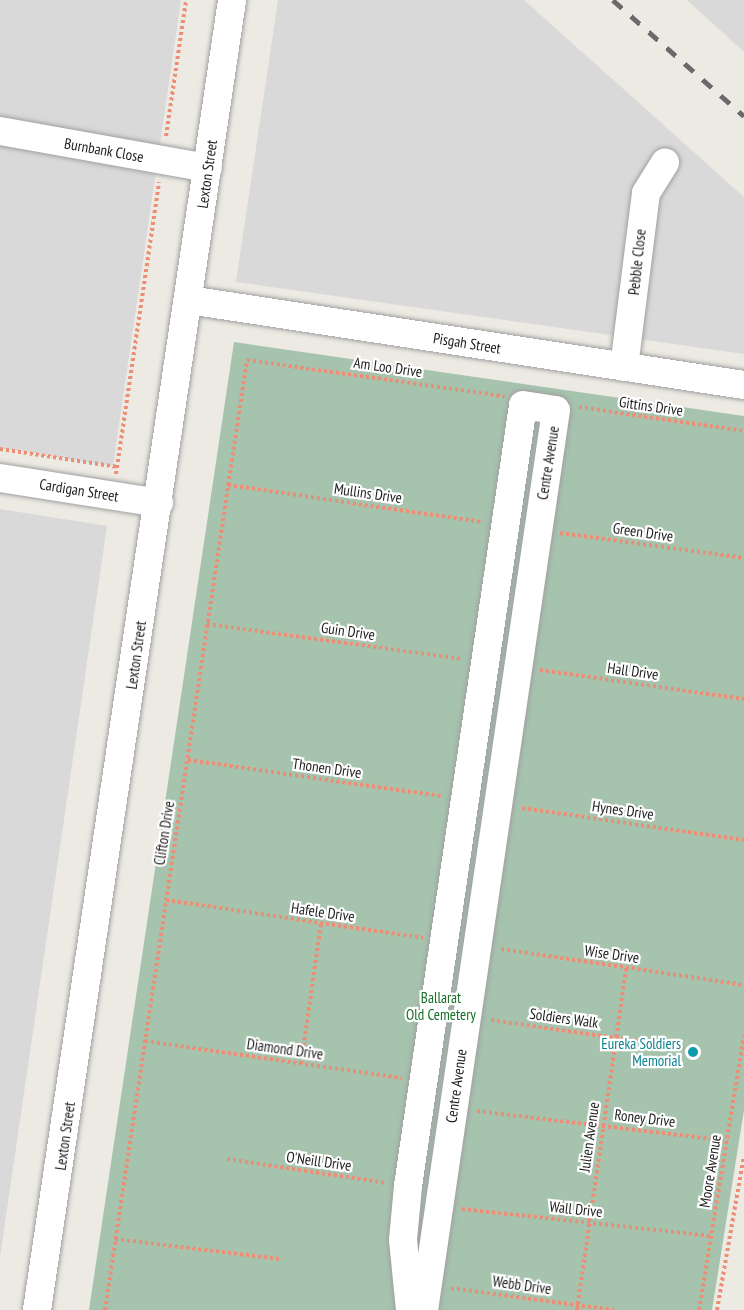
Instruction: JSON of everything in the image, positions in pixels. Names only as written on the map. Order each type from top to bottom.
[{"type":"street","name":"Lexton Street","points":[[38,1310],[232,0]]},
{"type":"street","name":"Burnbank Close","points":[[0,131],[208,168]]},
{"type":"street","name":"Pebble Close","points":[[624,367],[646,193],[664,162]]},
{"type":"street","name":"Pisgah Street","points":[[189,300],[744,385]]},
{"type":"street","name":"Centre Avenue","points":[[426,1297],[556,410],[523,405]]},
{"type":"street","points":[[410,1310],[404,1240],[408,1186],[463,800],[523,405]]},
{"type":"street","name":"Cardigan Street","points":[[0,478],[159,503]]},
{"type":"path","points":[[113,496],[186,0]]},
{"type":"path","name":"Am Loo Drive","points":[[247,360],[513,397],[523,405]]},
{"type":"path","name":"Clifton Drive","points":[[105,1310],[247,360]]},
{"type":"path","name":"Gittins Drive","points":[[556,410],[569,405],[744,431]]},
{"type":"path","points":[[0,449],[117,467]]},
{"type":"path","name":"Mullins Drive","points":[[228,485],[504,525]]},
{"type":"path","name":"Green Drive","points":[[538,530],[744,558]]},
{"type":"path","name":"Guin Drive","points":[[207,624],[485,662]]},
{"type":"path","name":"Hall Drive","points":[[518,667],[744,699]]},
{"type":"path","name":"Thonen Drive","points":[[188,760],[463,800]]},
{"type":"path","name":"Hynes Drive","points":[[498,804],[744,840]]},
{"type":"path","name":"Hafele Drive","points":[[166,900],[443,940]]},
{"type":"path","points":[[301,1064],[321,924]]},
{"type":"path","name":"Wise Drive","points":[[477,946],[744,985]]},
{"type":"path","name":"Julien Avenue","points":[[578,1308],[626,968]]},
{"type":"path","name":"Soldiers Walk","points":[[466,1017],[693,1049]]},
{"type":"path","name":"Moore Avenue","points":[[699,1310],[744,1036]]},
{"type":"path","name":"Diamond Drive","points":[[145,1041],[422,1081]]},
{"type":"path","name":"Roney Drive","points":[[453,1109],[727,1141]]},
{"type":"path","points":[[717,1310],[744,1156]]},
{"type":"path","name":"O'Neill Drive","points":[[227,1159],[408,1186]]},
{"type":"path","name":"Wall Drive","points":[[439,1206],[712,1236]]},
{"type":"path","points":[[115,1239],[280,1259]]},
{"type":"path","name":"Webb Drive","points":[[426,1297],[614,1310]]},
{"type":"shaded area","points":[[0,0],[181,0],[113,466],[0,448]]},
{"type":"shaded area","points":[[278,0],[524,0],[744,197],[744,354],[236,282]]},
{"type":"shaded area","points":[[687,0],[744,0],[744,52]]},
{"type":"shaded area","points":[[0,509],[107,526],[0,1257]]},
{"type":"green space","name":"Ballarat Old Cemetery","points":[[234,342],[744,416],[744,1110],[712,1310],[89,1310]]},
{"type":"railway","points":[[613,0],[744,116]]},
{"type":"place","name":"Eureka Soldiers Memorial","points":[[693,1052]]}]
